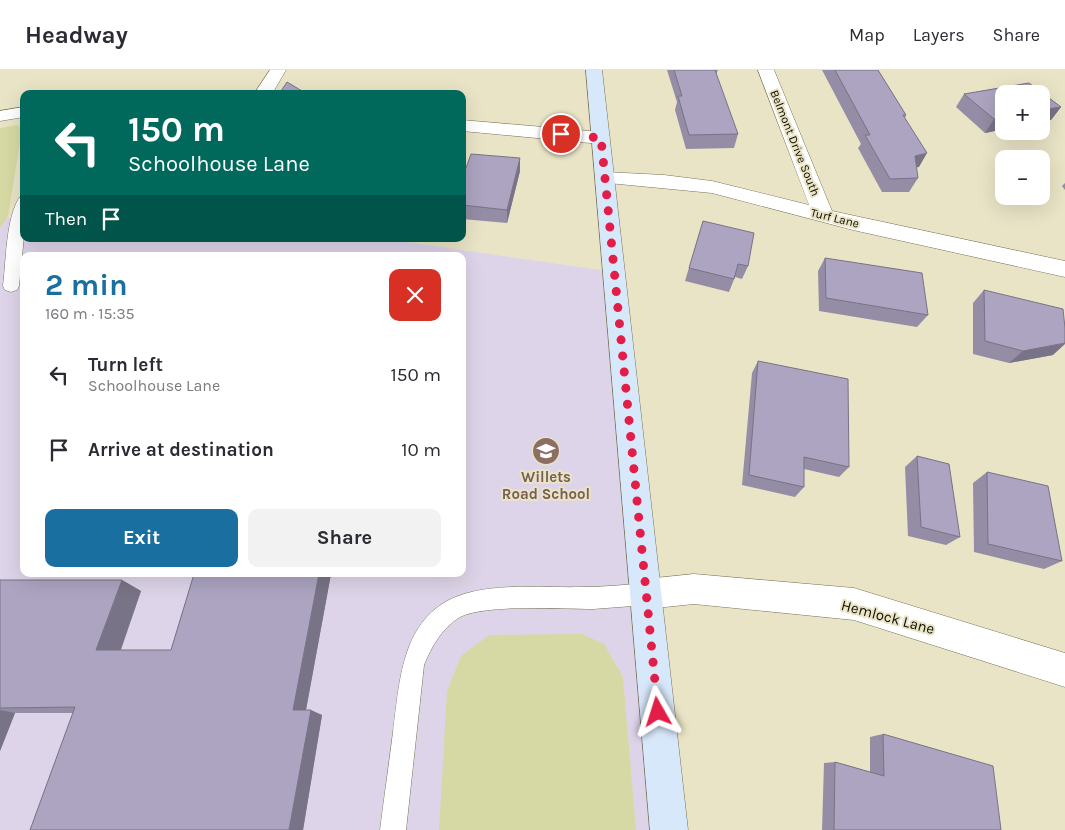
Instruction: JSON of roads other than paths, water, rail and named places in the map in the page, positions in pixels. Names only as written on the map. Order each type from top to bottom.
[{"type":"main road","points":[[594,70],[669,830]]},
{"type":"street","points":[[266,90],[278,70]]},
{"type":"street","name":"Belmont Drive South","points":[[766,70],[824,216]]},
{"type":"street","points":[[0,116],[20,113]]},
{"type":"street","points":[[466,124],[601,138]]},
{"type":"street","name":"Turf Lane","points":[[605,178],[664,181],[712,187],[824,216],[1065,269]]},
{"type":"street","name":"Hemlock Lane","points":[[646,594],[694,588],[854,604],[1065,670]]},
{"type":"lane","points":[[11,286],[20,215]]},
{"type":"lane","points":[[393,830],[413,665],[423,640],[452,610],[474,602],[598,598],[646,594]]},
{"type":"place","name":"Willets Road School","points":[[546,451]]}]
